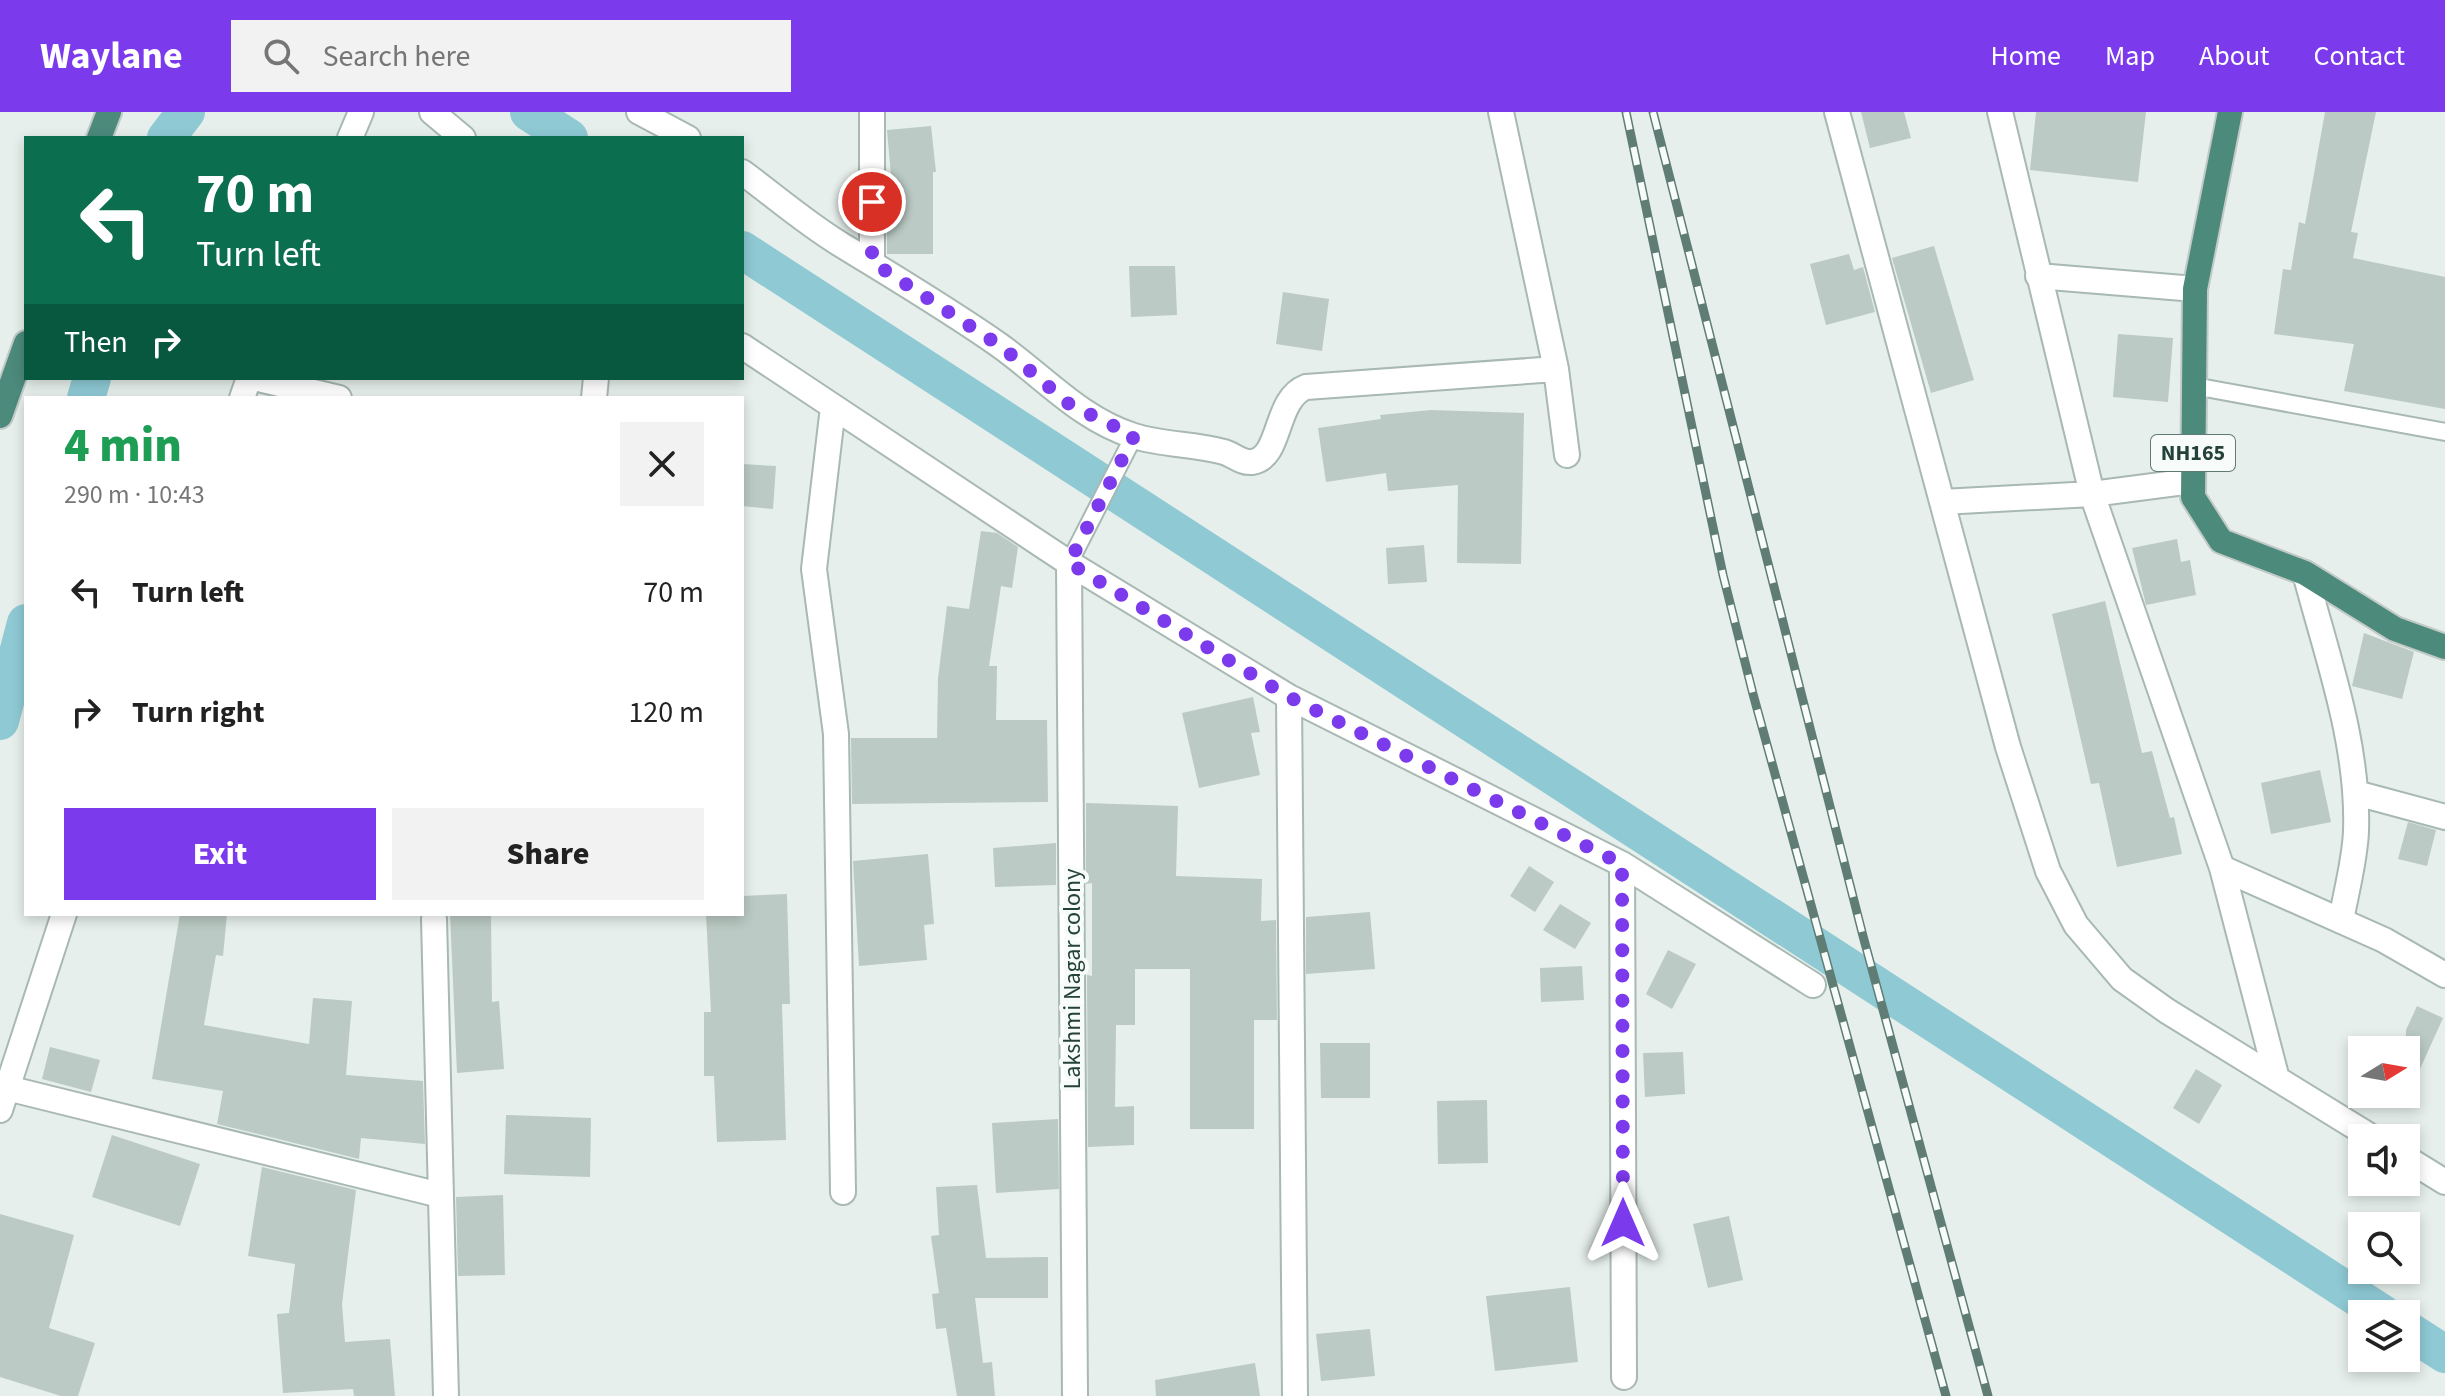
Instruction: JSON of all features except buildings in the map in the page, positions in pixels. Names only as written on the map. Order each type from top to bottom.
[{"type":"highway","points":[[100,136],[109,112]]},
{"type":"highway","name":"NH165","points":[[2230,112],[2195,289],[2193,497],[2221,541],[2305,573],[2395,629],[2445,647]]},
{"type":"highway","points":[[0,416],[24,349]]},
{"type":"street","points":[[351,136],[361,112]]},
{"type":"street","points":[[432,112],[461,136]]},
{"type":"street","points":[[639,112],[684,136]]},
{"type":"street","points":[[872,112],[872,262]]},
{"type":"street","points":[[1501,112],[1556,369],[1567,455]]},
{"type":"street","points":[[1837,112],[2008,747],[2048,871],[2076,925],[2122,979],[2167,1011],[2350,1124]]},
{"type":"street","points":[[2000,112],[2092,494],[2222,868],[2277,1079]]},
{"type":"street","points":[[744,173],[844,247],[1002,347],[1069,404],[1134,436],[1227,453],[1241,461],[1253,462],[1264,457],[1289,397],[1306,387],[1556,369]]},
{"type":"street","points":[[2038,276],[2195,289]]},
{"type":"street","points":[[744,347],[1069,563],[1289,697],[1622,864],[1813,985]]},
{"type":"street","points":[[261,380],[330,396]]},
{"type":"street","points":[[833,407],[814,569],[836,734],[843,1192]]},
{"type":"street","points":[[1942,502],[2092,494],[2192,481]]},
{"type":"street","name":"Lakshmi Nagar colony","points":[[1069,563],[1075,1396]]},
{"type":"street","points":[[2305,573],[2351,748],[2356,793],[2356,834],[2341,921]]},
{"type":"street","points":[[1289,697],[1295,1396]]},
{"type":"street","points":[[2356,793],[2445,817]]},
{"type":"street","points":[[1622,864],[1624,1377]]},
{"type":"street","points":[[2222,868],[2384,940],[2445,975]]},
{"type":"street","points":[[63,916],[3,1099],[440,1195]]},
{"type":"street","points":[[434,919],[446,1396]]},
{"type":"street","points":[[2420,1167],[2445,1182]]},
{"type":"lane","points":[[2194,386],[2445,432]]},
{"type":"lane","points":[[1069,563],[1134,436]]},
{"type":"waterway","points":[[168,136],[186,112]]},
{"type":"waterway","points":[[529,112],[566,136]]},
{"type":"waterway","points":[[744,251],[2361,1300]]},
{"type":"waterway","points":[[87,396],[91,380]]},
{"type":"waterway","points":[[0,721],[24,631]]},
{"type":"waterway","points":[[2420,1338],[2445,1354]]},
{"type":"railway","points":[[1626,112],[1723,575],[1946,1396]]},
{"type":"railway","points":[[1653,112],[1863,936],[1988,1396]]},
{"type":"route","points":[[872,202],[872,262],[1002,347],[1069,404],[1134,436],[1069,563],[1289,697],[1622,864],[1623,1223]]}]
